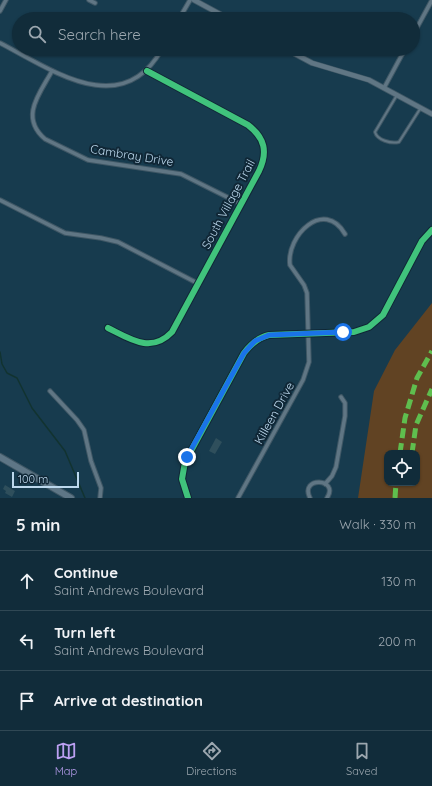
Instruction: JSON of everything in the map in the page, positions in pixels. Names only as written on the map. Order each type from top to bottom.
[{"type":"main road","points":[[0,457],[71,498]]},
{"type":"street","points":[[0,11],[6,0]]},
{"type":"street","points":[[89,0],[95,3]]},
{"type":"street","points":[[183,12],[190,0]]},
{"type":"street","points":[[194,0],[216,12]]},
{"type":"street","points":[[420,22],[432,0]]},
{"type":"street","points":[[0,43],[12,49]]},
{"type":"street","points":[[24,56],[72,80],[103,86],[121,84],[147,71],[157,56]]},
{"type":"street","points":[[299,56],[312,63],[369,80],[432,114]]},
{"type":"street","points":[[384,88],[401,56]]},
{"type":"street","name":"Cambray Drive","points":[[52,71],[35,101],[32,114],[37,130],[45,139],[88,160],[181,174],[241,204]]},
{"type":"street","name":"South Village Trail","points":[[108,328],[142,343],[150,344],[162,341],[172,332],[263,162],[265,149],[259,136],[248,125],[147,71]]},
{"type":"street","points":[[0,200],[65,232],[118,242],[199,284]]},
{"type":"street","name":"Killeen Drive","points":[[238,498],[306,375],[309,362],[307,293],[304,285],[290,265],[291,250],[301,231],[309,223],[314,221],[326,220],[332,222],[341,228],[345,234]]},
{"type":"street","points":[[188,498],[182,479],[185,462],[247,349],[255,341],[266,336],[308,332],[354,332],[365,329],[378,321],[385,311],[422,241],[432,230]]},
{"type":"street","points":[[50,391],[77,420],[84,430],[90,461],[101,488],[100,498]]},
{"type":"street","points":[[325,484],[332,476],[336,467],[345,416],[345,403],[341,397]]},
{"type":"street","points":[[310,498],[308,493],[312,485],[319,482],[325,484],[329,491],[327,498]]},
{"type":"lane","points":[[397,95],[375,132],[381,139],[391,142],[399,142],[421,108]]},
{"type":"shaded area","points":[[432,303],[432,498],[358,498],[374,391],[395,350]]},
{"type":"building","points":[[216,438],[222,442],[215,454],[209,451]]},
{"type":"building","points":[[5,485],[15,491],[12,497],[5,493],[6,491],[3,489]]},
{"type":"waterway","points":[[0,352],[2,364],[7,373],[17,378],[32,408],[65,451],[85,498]]},
{"type":"marked path","points":[[400,450],[405,418],[417,378],[432,351]]},
{"type":"marked path","points":[[412,450],[416,425],[432,389]]},
{"type":"marked path","points":[[395,498],[396,486]]},
{"type":"cycle path","points":[[108,328],[132,340],[148,343],[164,339],[172,332],[259,171],[264,152],[261,140],[254,130],[248,125],[147,71]]},
{"type":"cycle path","points":[[188,498],[182,479],[185,462],[244,353],[249,347],[255,341],[269,335],[354,332],[369,327],[383,315],[422,241],[432,230]]},
{"type":"route","points":[[187,457],[244,353],[250,345],[262,337],[269,335],[308,332],[343,332]]}]
